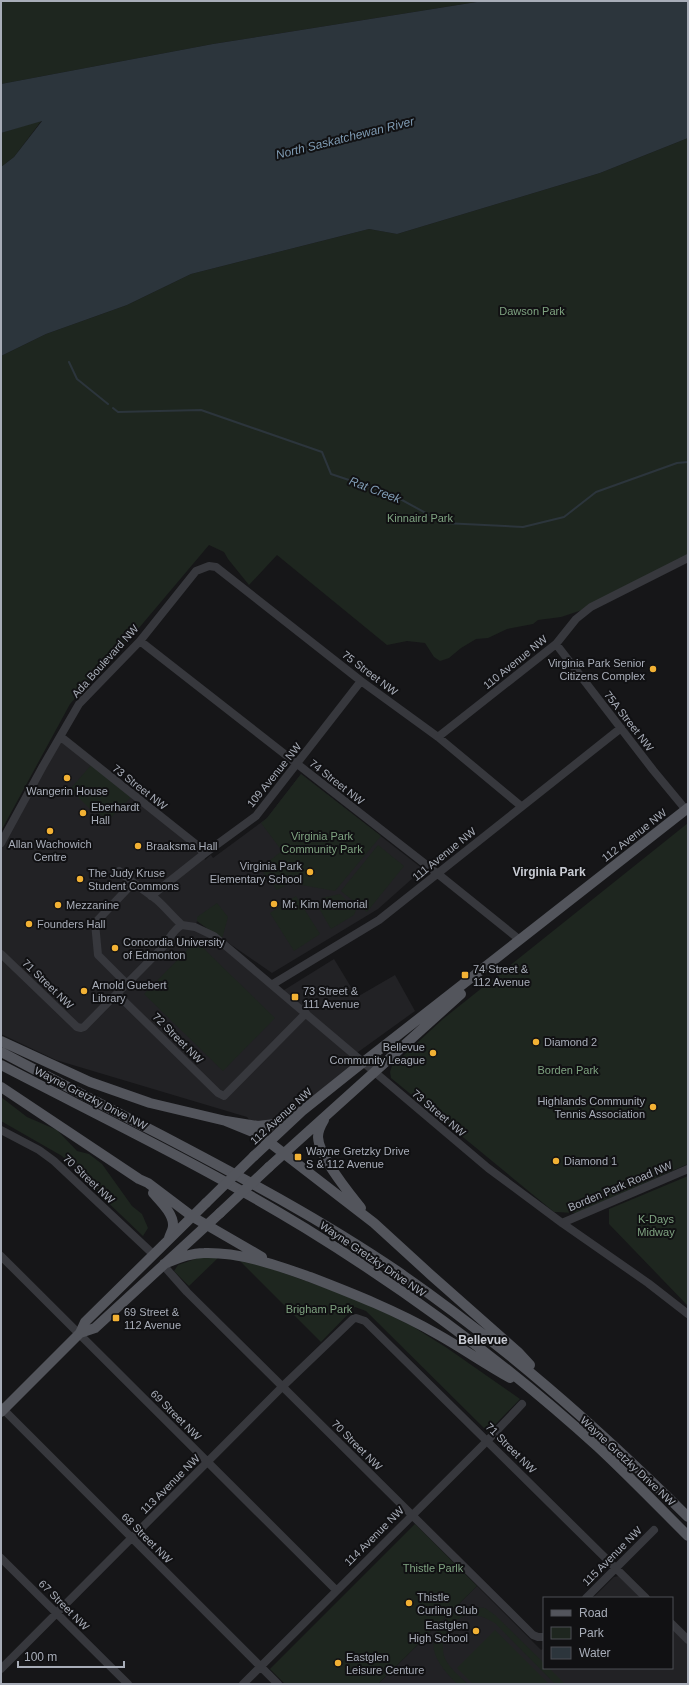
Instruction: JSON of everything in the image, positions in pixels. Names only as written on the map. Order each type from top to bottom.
[{"type":"main road","name":"112 Avenue NW","points":[[2,1409],[80,1333],[85,1322],[153,1254],[193,1217],[254,1156],[320,1096],[687,809]]},
{"type":"main road","name":"112 Avenue NW","points":[[80,1333],[95,1328],[163,1264],[520,940]]},
{"type":"main road","points":[[1,1041],[90,1082],[123,1094],[150,1103],[226,1121],[258,1126],[275,1124],[320,1096]]},
{"type":"main road","name":"Wayne Gretzky Drive NW","points":[[1,1052],[270,1193],[396,1271],[444,1305],[550,1387],[629,1458],[688,1517]]},
{"type":"main road","name":"Wayne Gretzky Drive NW","points":[[1,1065],[204,1170],[306,1229],[365,1266],[430,1311],[538,1395],[598,1448],[688,1536]]},
{"type":"main road","points":[[1,1087],[139,1179],[148,1183],[193,1217],[274,1264]]},
{"type":"main road","points":[[325,1118],[318,1138],[322,1149],[346,1189],[374,1223]]},
{"type":"main road","points":[[226,1121],[253,1132],[269,1142],[374,1223],[518,1352],[550,1387]]},
{"type":"main road","points":[[139,1179],[162,1202],[170,1217],[173,1226],[168,1240]]},
{"type":"main road","points":[[163,1264],[191,1255],[204,1253],[246,1257],[274,1264],[367,1299],[414,1321],[439,1334],[475,1358],[538,1395]]},
{"type":"street","name":"110 Avenue NW","points":[[438,737],[556,644],[576,619],[591,607],[688,558]]},
{"type":"street","name":"75 Street NW","points":[[202,568],[209,566],[216,567],[361,681],[438,737],[521,806]]},
{"type":"street","name":"Ada Boulevard NW","points":[[1,843],[42,766],[61,737],[79,704],[140,641],[188,579],[196,571],[202,568]]},
{"type":"street","name":"74 Street NW","points":[[140,641],[520,940]]},
{"type":"street","name":"75A Street NW","points":[[556,644],[621,728],[687,809]]},
{"type":"street","name":"109 Avenue NW","points":[[151,896],[204,854],[256,816],[361,681]]},
{"type":"street","name":"111 Avenue NW","points":[[273,984],[379,920],[621,728]]},
{"type":"street","name":"73 Street NW","points":[[61,737],[198,846],[204,854]]},
{"type":"street","points":[[117,994],[167,943],[177,926],[182,925],[151,896],[119,871]]},
{"type":"street","points":[[126,984],[98,955],[95,923],[133,883]]},
{"type":"street","name":"73 Street NW","points":[[182,925],[195,927],[214,936],[273,984],[363,1063],[488,1168],[562,1223],[648,1283],[688,1314]]},
{"type":"street","name":"71 Street NW","points":[[1,954],[71,1022],[81,1028],[84,1027],[117,994]]},
{"type":"street","name":"72 Street NW","points":[[117,994],[218,1093],[224,1096],[306,1013]]},
{"type":"street","name":"70 Street NW","points":[[1,1130],[40,1150],[54,1161],[153,1254]]},
{"type":"street","name":"Borden Park Road NW","points":[[562,1223],[688,1169]]},
{"type":"street","name":"69 Street NW","points":[[1,1256],[80,1333],[336,1590]]},
{"type":"street","name":"70 Street NW","points":[[163,1264],[187,1292],[411,1515],[533,1635],[541,1637]]},
{"type":"street","name":"71 Street NW","points":[[356,1318],[365,1321],[488,1440],[645,1597]]},
{"type":"street","name":"113 Avenue NW","points":[[1,1669],[283,1386],[353,1319],[356,1318]]},
{"type":"street","name":"114 Avenue NW","points":[[243,1684],[488,1440],[522,1404]]},
{"type":"street","name":"68 Street NW","points":[[2,1409],[278,1684]]},
{"type":"street","name":"115 Avenue NW","points":[[587,1597],[654,1530]]},
{"type":"street","name":"67 Street NW","points":[[1,1558],[128,1684]]},
{"type":"street","points":[[673,1625],[688,1640]]},
{"type":"shaded area","name":"Concordia University of Edmonton","points":[[61,737],[204,854],[205,860],[211,855],[213,858],[267,818],[301,774],[423,869],[378,909],[272,973],[197,921],[195,927],[214,936],[281,992],[334,959],[357,997],[395,975],[415,1011],[354,1055],[363,1063],[269,1142],[247,1117],[56,1060],[1,1034],[1,843]]},
{"type":"shaded area","points":[[619,1576],[640,1597],[594,1597],[614,1577]]},
{"type":"shaded area","name":"Eastglen High School","points":[[477,1586],[541,1650],[543,1649],[543,1669],[673,1669],[673,1630],[688,1645],[688,1684],[378,1684]]},
{"type":"green space","points":[[1,1],[483,1],[213,44],[1,84]]},
{"type":"green space","points":[[42,120],[14,157],[1,167],[1,133]]},
{"type":"green space","points":[[688,138],[688,558],[591,607],[561,617],[538,620],[533,624],[507,629],[488,638],[476,639],[461,648],[449,658],[440,661],[434,657],[425,643],[407,641],[387,645],[277,555],[249,585],[224,552],[209,545],[133,635],[70,704],[1,831],[1,356],[46,334],[127,305],[191,274],[369,229],[397,234],[600,173]]},
{"type":"green space","points":[[93,763],[133,795],[108,821],[96,811],[91,810],[70,789]]},
{"type":"green space","name":"Virginia Park Community Park","points":[[301,774],[381,836],[335,891],[290,883],[277,890],[260,868],[282,851],[261,823],[267,818]]},
{"type":"green space","name":"Borden Park","points":[[688,823],[688,1164],[577,1213],[554,1212],[391,1078],[390,1072],[392,1066],[443,1019]]},
{"type":"green space","points":[[378,845],[404,866],[367,912],[341,891]]},
{"type":"green space","points":[[340,894],[356,910],[354,915],[331,929],[320,910],[322,898]]},
{"type":"green space","points":[[296,896],[320,934],[294,951],[270,913]]},
{"type":"green space","points":[[217,903],[228,917],[222,939],[197,921],[197,917]]},
{"type":"green space","points":[[196,941],[275,1018],[223,1071],[144,994]]},
{"type":"green space","points":[[1,1097],[27,1117],[57,1130],[77,1151],[89,1154],[102,1164],[132,1206],[142,1214],[148,1228],[143,1236],[62,1156],[1,1121]]},
{"type":"green space","name":"K-Days Midway","points":[[688,1176],[688,1306],[609,1224],[609,1209]]},
{"type":"green space","name":"Brigham Park","points":[[204,1256],[250,1261],[359,1300],[412,1326],[447,1348],[520,1399],[488,1432],[366,1311],[355,1307],[321,1342],[240,1261],[218,1258],[189,1286],[174,1271],[178,1265]]},
{"type":"green space","name":"Thistle Parlk","points":[[415,1524],[477,1586],[378,1684],[285,1684],[270,1669]]},
{"type":"green space","points":[[468,1607],[485,1608],[495,1615],[543,1662],[543,1669],[550,1669],[565,1684],[555,1684],[495,1623],[481,1616],[472,1615],[465,1616],[453,1623],[445,1635],[443,1642],[444,1656],[448,1664],[468,1684],[457,1684],[439,1662],[433,1646],[437,1630],[449,1616],[458,1610]]},
{"type":"green space","points":[[495,1630],[549,1684],[473,1684],[457,1668]]},
{"type":"water","name":"North Saskatchewan River","points":[[483,1],[688,1],[688,138],[600,173],[397,234],[369,229],[191,274],[127,305],[46,334],[1,356],[1,167],[14,157],[42,121],[1,133],[1,84],[213,44]]},
{"type":"waterway","name":"Rat Creek","points":[[69,362],[77,379],[108,404]]},
{"type":"waterway","name":"Rat Creek","points":[[113,408],[118,412],[201,410],[322,452],[331,474],[391,494],[444,523],[523,527],[564,517],[596,492],[677,463],[688,462]]},
{"type":"place","name":"Virginia Park Senior Citizens Complex","points":[[653,669]]},
{"type":"place","name":"Wangerin House","points":[[67,778]]},
{"type":"place","name":"Eberhardt Hall","points":[[83,813]]},
{"type":"place","name":"Allan Wachowich Centre","points":[[50,831]]},
{"type":"place","name":"Braaksma Hall","points":[[138,846]]},
{"type":"place","name":"Virginia Park Elementary School","points":[[310,872]]},
{"type":"place","name":"The Judy Kruse Student Commons","points":[[80,879]]},
{"type":"place","name":"Mr. Kim Memorial","points":[[274,904]]},
{"type":"place","name":"Mezzanine","points":[[58,905]]},
{"type":"place","name":"Founders Hall","points":[[29,924]]},
{"type":"place","name":"Concordia University of Edmonton","points":[[115,948]]},
{"type":"place","name":"74 Street & 112 Avenue","points":[[465,975]]},
{"type":"place","name":"Arnold Guebert Library","points":[[84,991]]},
{"type":"place","name":"73 Street & 111 Avenue","points":[[295,997]]},
{"type":"place","name":"Diamond 2","points":[[536,1042]]},
{"type":"place","name":"Bellevue Community League","points":[[433,1053]]},
{"type":"place","name":"Highlands Community Tennis Association","points":[[653,1107]]},
{"type":"place","name":"Wayne Gretzky Drive S & 112 Avenue","points":[[298,1157]]},
{"type":"place","name":"Diamond 1","points":[[556,1161]]},
{"type":"place","name":"69 Street & 112 Avenue","points":[[116,1318]]},
{"type":"place","name":"Thistle Curling Club","points":[[409,1603]]},
{"type":"place","name":"Eastglen High School","points":[[476,1631]]},
{"type":"place","name":"Eastglen Leisure Centure","points":[[338,1663]]},
{"type":"district","name":"Virginia Park","points":[[549,872]]},
{"type":"district","name":"Bellevue","points":[[483,1340]]},
{"type":"park label","name":"Dawson Park","points":[[532,311]]},
{"type":"park label","name":"Kinnaird Park","points":[[420,518]]}]
